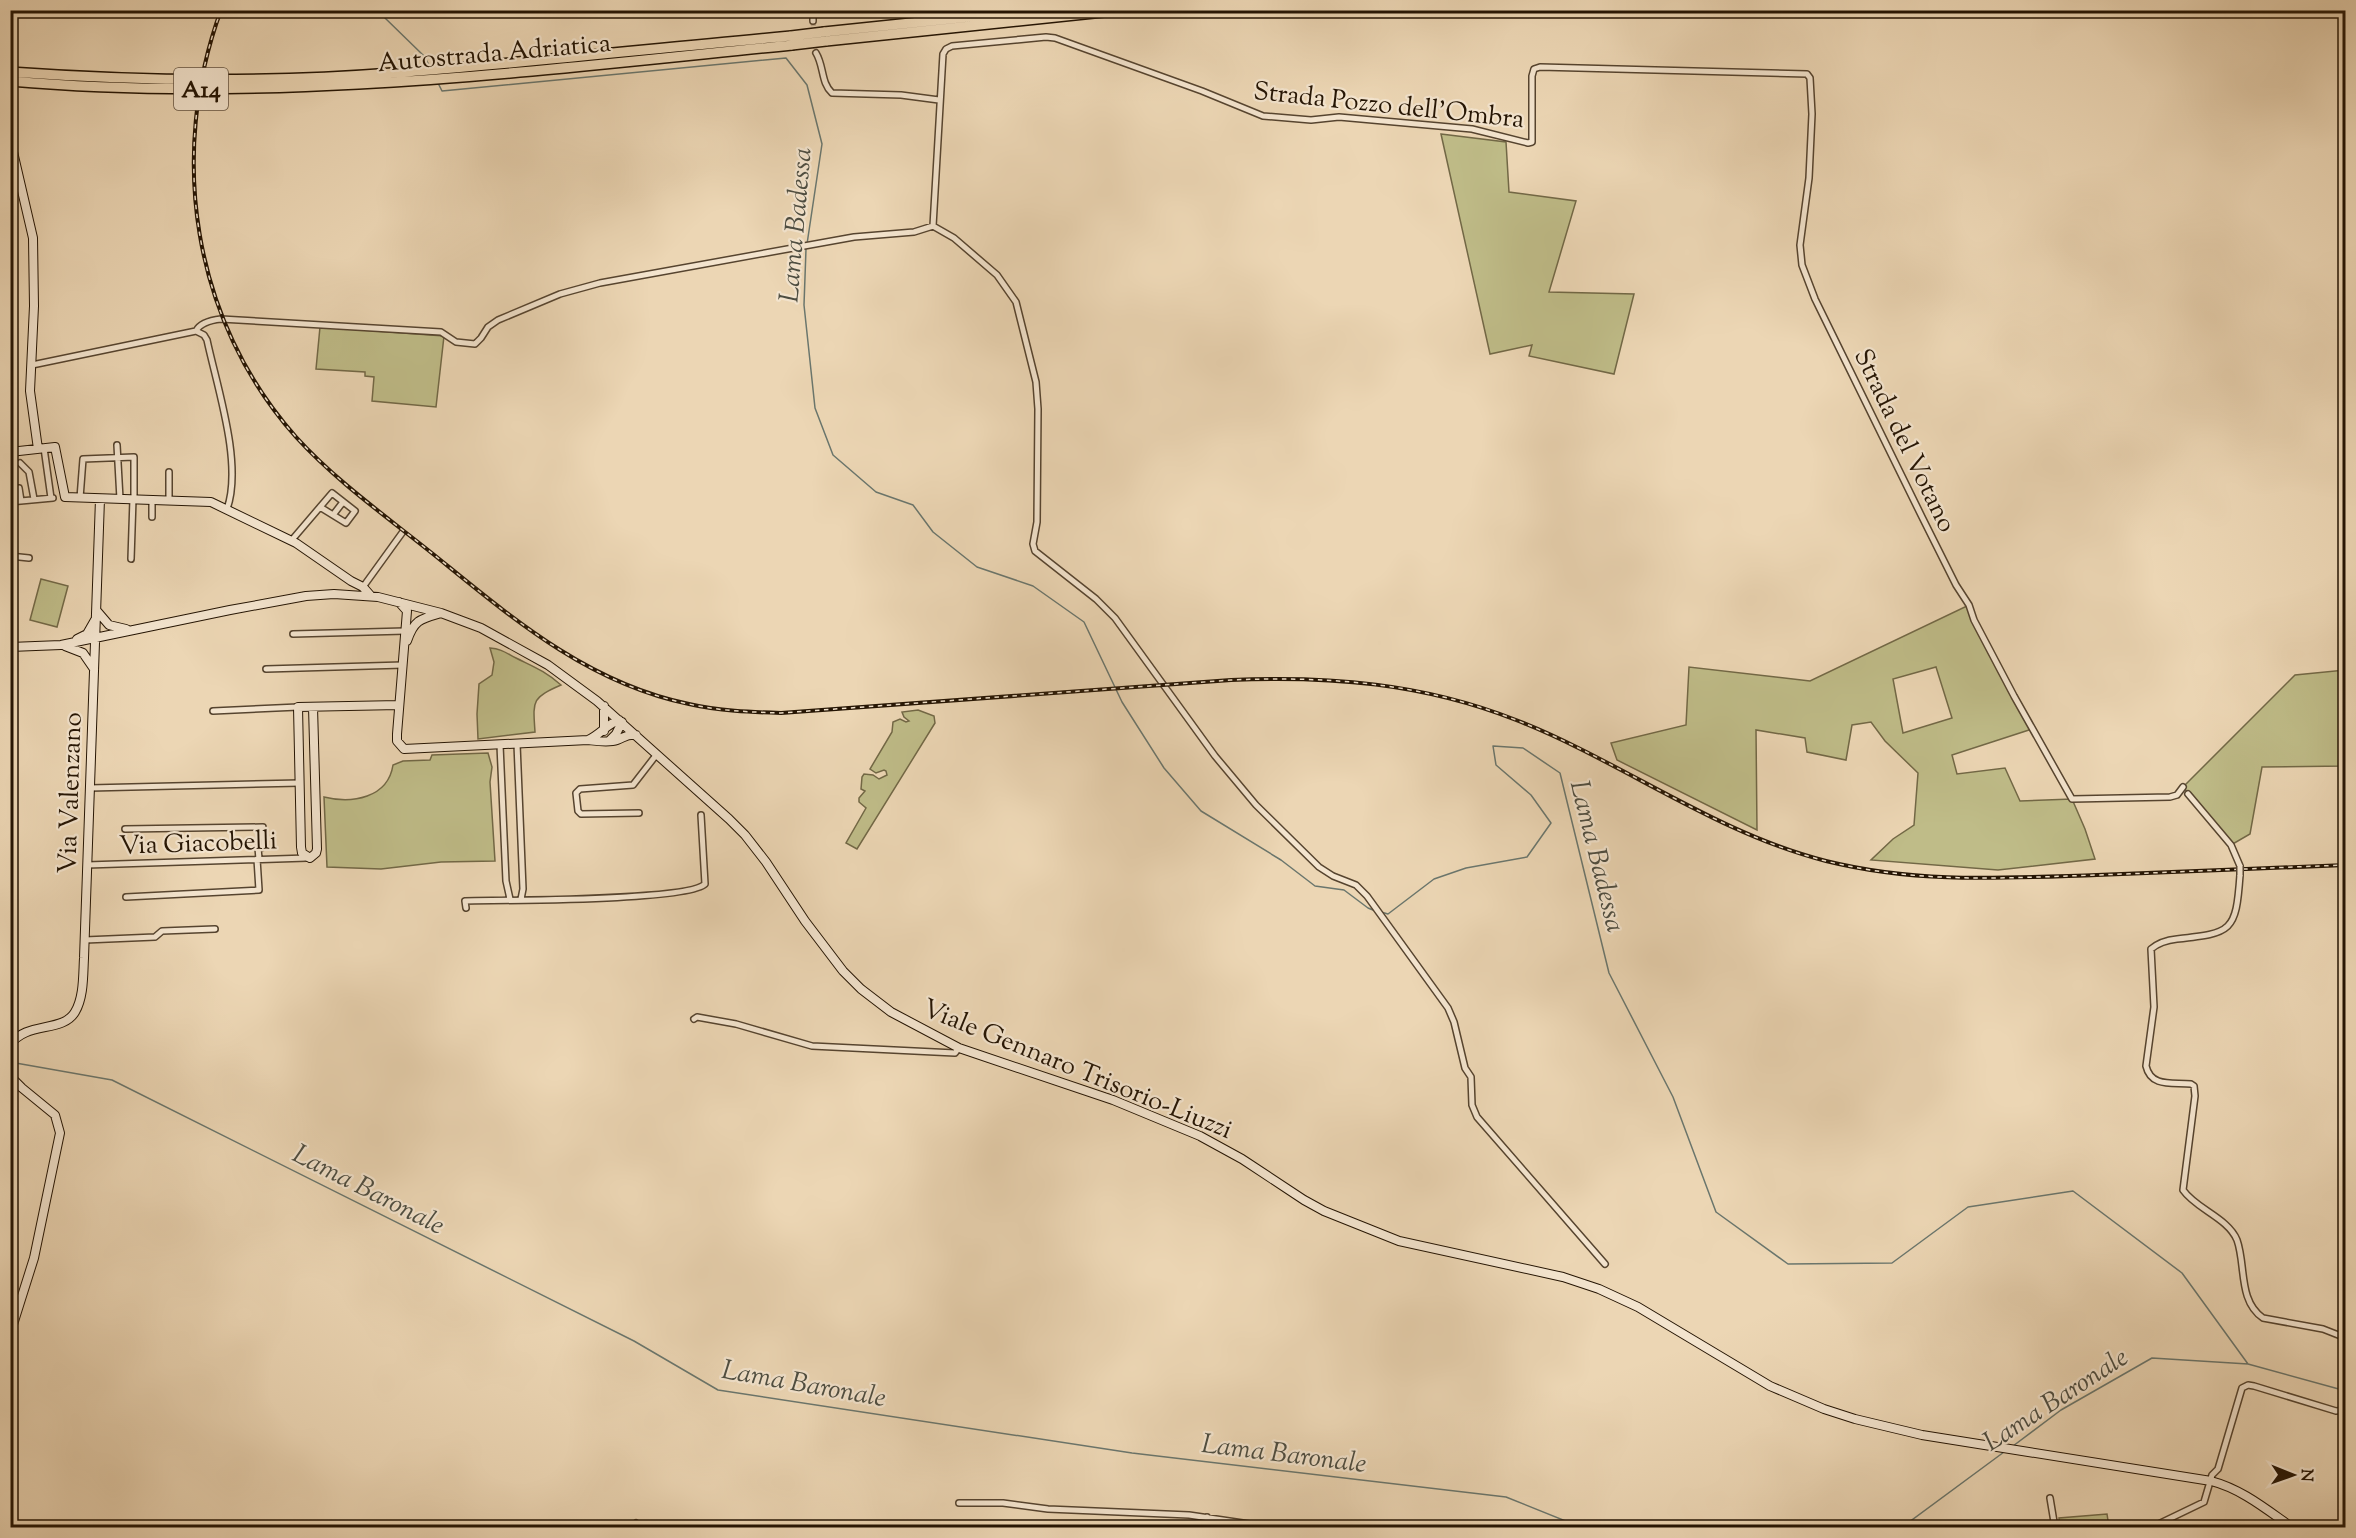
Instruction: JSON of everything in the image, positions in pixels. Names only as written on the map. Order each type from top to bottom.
[{"type":"highway","name":"Autostrada Adriatica","points":[[825,37],[1036,10]]},
{"type":"highway","name":"Autostrada Adriatica","points":[[10,81],[110,87],[225,89],[392,78],[1123,10]]},
{"type":"highway","name":"Autostrada Adriatica","points":[[10,72],[190,80],[392,78]]},
{"type":"main road","points":[[10,139],[33,238],[30,391],[41,448]]},
{"type":"main road","points":[[10,452],[55,448],[62,497],[211,502],[291,541],[363,587],[370,595]]},
{"type":"main road","name":"Via Valenzano","points":[[10,1045],[29,1030],[63,1023],[75,1013],[80,997],[85,940],[100,499]]},
{"type":"main road","name":"Viale Gennaro Trisorio-Liuzzi","points":[[10,647],[61,645],[306,596],[334,594],[370,595],[441,613],[481,628],[519,647],[564,675],[604,706],[745,835],[823,945],[861,989],[891,1012],[959,1047],[1113,1100],[1200,1136],[1242,1159],[1304,1200],[1382,1235],[1399,1241],[1563,1277],[1617,1297],[1657,1318],[1748,1373],[1824,1409],[1888,1428],[2224,1484],[2246,1495],[2293,1527]]},
{"type":"main road","points":[[399,602],[406,609],[404,665],[397,741],[399,746],[410,750],[588,740],[609,741],[618,740],[627,734],[636,735]]},
{"type":"main road","points":[[405,645],[411,629],[420,619],[423,608],[413,610],[406,615]]},
{"type":"main road","points":[[97,610],[109,626],[133,630]]},
{"type":"main road","points":[[61,645],[87,634],[94,623],[97,610]]},
{"type":"main road","points":[[420,619],[441,613]]},
{"type":"main road","points":[[94,670],[99,648],[104,642],[133,630]]},
{"type":"main road","points":[[61,645],[83,653],[94,670]]},
{"type":"main road","points":[[313,707],[317,849],[310,858],[305,856],[302,850],[298,707],[399,705]]},
{"type":"main road","points":[[604,706],[604,731]]},
{"type":"main road","points":[[588,740],[604,731],[613,722],[620,721],[616,734],[609,741]]},
{"type":"main road","points":[[10,1076],[55,1115],[60,1133],[34,1258],[10,1334]]},
{"type":"street","points":[[813,21],[813,14],[818,10]]},
{"type":"street","name":"Strada Pozzo dell'Ombra","points":[[933,226],[943,54],[952,46],[1046,37],[1089,49],[1263,116],[1311,120],[1339,117],[1472,129],[1528,143],[1532,142],[1532,76],[1534,69],[1540,67],[1807,74]]},
{"type":"street","points":[[816,53],[822,66],[826,86],[832,93],[901,95],[939,100]]},
{"type":"street","name":"Strada del Votano","points":[[1807,74],[1810,78],[1812,114],[1809,178],[1800,245],[1802,265],[1815,299],[1922,517],[2014,696],[2072,799],[2170,797],[2177,795],[2183,787]]},
{"type":"street","points":[[196,331],[197,328],[211,321],[238,319],[441,332],[456,342],[475,344],[488,327],[498,320],[560,294],[600,283],[854,237],[914,232],[933,226],[954,238],[997,275],[1016,302],[1036,382],[1038,409],[1037,522],[1033,544],[1035,551],[1115,618],[1215,756],[1256,805],[1319,867],[1333,876],[1356,885],[1367,896],[1448,1008],[1454,1022],[1465,1068],[1471,1077],[1472,1105],[1477,1116],[1605,1264]]},
{"type":"street","points":[[32,365],[196,331],[204,335],[207,340],[231,453],[231,490],[226,509]]},
{"type":"street","points":[[117,445],[120,499]]},
{"type":"street","points":[[16,502],[52,498],[41,448]]},
{"type":"street","points":[[80,498],[83,459],[134,457],[130,559]]},
{"type":"street","points":[[20,463],[29,472],[34,499]]},
{"type":"street","points":[[169,472],[169,500]]},
{"type":"street","points":[[10,520],[19,488]]},
{"type":"street","points":[[10,489],[16,502]]},
{"type":"street","points":[[291,541],[320,507],[332,493],[355,511],[346,523],[320,507]]},
{"type":"street","points":[[152,500],[152,517]]},
{"type":"street","points":[[333,515],[344,502]]},
{"type":"street","points":[[11,513],[21,514]]},
{"type":"street","points":[[363,587],[402,533]]},
{"type":"street","points":[[10,556],[29,558]]},
{"type":"street","points":[[293,634],[405,631]]},
{"type":"street","points":[[266,669],[404,665]]},
{"type":"street","points":[[213,711],[298,707]]},
{"type":"street","points":[[517,744],[523,889],[521,899]]},
{"type":"street","points":[[500,745],[506,881],[510,899]]},
{"type":"street","points":[[639,813],[581,814],[578,811],[576,793],[580,789],[633,785],[657,754]]},
{"type":"street","points":[[90,788],[300,783]]},
{"type":"street","points":[[2188,794],[2236,853],[2240,866],[2238,903],[2234,919],[2227,929],[2211,934],[2169,940],[2151,949],[2154,1007],[2146,1066],[2152,1079],[2194,1086],[2196,1096],[2183,1190],[2237,1239],[2246,1291],[2257,1314],[2263,1318],[2323,1329],[2346,1338]]},
{"type":"street","points":[[466,908],[465,901],[617,897],[684,892],[701,888],[705,884],[701,815]]},
{"type":"street","points":[[125,829],[263,827],[264,848],[258,848],[258,890],[126,897]]},
{"type":"street","name":"Via Giacobelli","points":[[87,866],[310,858]]},
{"type":"street","points":[[85,940],[155,937],[162,931],[215,928]]},
{"type":"street","points":[[694,1019],[710,1019],[736,1024],[819,1047],[955,1053],[959,1047]]},
{"type":"street","points":[[2150,1527],[2204,1502],[2212,1475],[2218,1469],[2242,1388],[2248,1385],[2336,1412],[2346,1410]]},
{"type":"street","points":[[2050,1498],[2055,1527]]},
{"type":"street","points":[[959,1503],[1003,1503],[1048,1509],[1207,1517],[1277,1527]]},
{"type":"street","points":[[1207,1517],[1207,1527]]},
{"type":"street","points":[[636,1523],[642,1527]]},
{"type":"shaded area","points":[[1441,134],[1506,142],[1509,192],[1576,201],[1549,292],[1634,294],[1614,374],[1529,356],[1532,345],[1490,354]]},
{"type":"shaded area","points":[[320,327],[444,336],[436,407],[372,401],[374,377],[365,376],[365,372],[316,369]]},
{"type":"shaded area","points":[[41,579],[68,586],[57,627],[30,620]]},
{"type":"shaded area","points":[[1969,605],[2032,729],[1952,755],[1957,774],[2005,768],[2020,801],[2072,799],[2095,859],[1998,870],[1871,860],[1893,839],[1914,825],[1918,773],[1885,741],[1871,722],[1852,725],[1846,760],[1807,752],[1805,738],[1756,730],[1757,830],[1617,760],[1611,743],[1686,725],[1689,667],[1810,681]],"holes":[[[1936,667],[1952,718],[1903,733],[1893,679]]]},
{"type":"shaded area","points":[[490,648],[498,649],[534,667],[561,685],[544,693],[536,702],[534,707],[535,732],[478,739],[479,684],[492,675],[494,662]]},
{"type":"shaded area","points":[[2345,670],[2345,766],[2262,767],[2250,834],[2231,845],[2183,787],[2295,675]]},
{"type":"shaded area","points":[[918,710],[934,716],[935,723],[857,849],[846,843],[866,808],[859,802],[859,798],[865,791],[861,789],[862,777],[864,774],[873,775],[879,779],[887,775],[884,770],[876,773],[870,769],[892,732],[893,722],[900,719],[909,721],[902,712]]},
{"type":"shaded area","points":[[488,753],[492,767],[490,782],[495,861],[441,862],[381,869],[327,867],[324,797],[346,800],[367,796],[384,785],[393,765],[403,761],[430,760],[432,755]]},
{"type":"shaded area","points":[[2107,1514],[2109,1527],[2060,1527],[2059,1518]]},
{"type":"waterway","name":"Lama Badessa","points":[[381,10],[385,18],[424,56],[429,65]]},
{"type":"waterway","name":"Lama Badessa","points":[[438,83],[442,91],[786,58],[807,85],[822,144],[807,244]]},
{"type":"waterway","name":"Lama Badessa","points":[[806,249],[804,305],[815,408],[833,455],[876,492],[913,505],[933,532],[977,567],[1033,586],[1084,622],[1122,702],[1164,768],[1201,811],[1281,860],[1315,886],[1344,890],[1373,910]]},
{"type":"waterway","name":"Lama Badessa","points":[[1381,912],[1388,914],[1434,879],[1466,868],[1527,857],[1551,823],[1531,795],[1496,765],[1493,746],[1523,748],[1560,773],[1609,973],[1673,1097],[1716,1212],[1788,1264],[1892,1263],[1968,1207],[2073,1191],[2182,1273],[2248,1364]]},
{"type":"waterway","name":"Lama Baronale","points":[[10,1062],[112,1080],[634,1341],[718,1390],[1132,1453],[1506,1497],[1583,1528]]},
{"type":"waterway","name":"Lama Baronale","points":[[2013,1446],[2061,1410],[2152,1358],[2248,1364],[2346,1391]]},
{"type":"waterway","name":"Lama Baronale","points":[[1901,1528],[2004,1452]]},
{"type":"tunnel","points":[[813,21],[816,53]]},
{"type":"railway","points":[[221,10],[205,65],[196,121],[194,178],[200,234],[213,289],[233,341],[261,391],[311,453],[362,498],[521,624],[552,645],[617,681],[689,704],[735,711],[781,713],[1231,680],[1340,681],[1411,690],[1481,707],[1516,720],[1593,755],[1745,833],[1785,849],[1860,868],[1928,876],[1994,878],[2346,865]]}]
